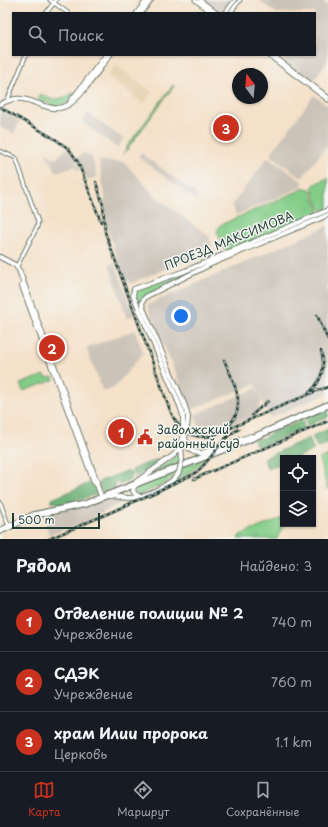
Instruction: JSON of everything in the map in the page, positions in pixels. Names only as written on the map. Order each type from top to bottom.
[{"type":"highway","points":[[0,530],[34,515],[85,504],[247,439],[328,404]]},
{"type":"main road","points":[[138,12],[147,0]]},
{"type":"main road","points":[[142,12],[151,0]]},
{"type":"main road","points":[[6,101],[22,99],[48,108],[61,108],[74,102],[80,91],[105,56]]},
{"type":"main road","points":[[6,101],[25,98],[51,107],[66,105],[71,102],[109,56]]},
{"type":"main road","name":"ПРОЕЗД МАКСИМОВА","points":[[145,319],[133,295],[133,290],[136,288],[185,273],[210,263],[303,223],[328,210]]},
{"type":"main road","name":"ПРОЕЗД МАКСИМОВА","points":[[303,223],[328,215]]},
{"type":"main road","points":[[0,257],[16,266],[93,480],[103,496],[131,498],[144,495],[170,483],[179,472],[182,458],[183,436]]},
{"type":"main road","name":"ПРОЕЗД МАКСИМОВА","points":[[145,319],[143,301],[147,296],[185,273]]},
{"type":"main road","points":[[144,495],[137,496],[133,492],[136,483],[174,455],[178,450],[188,419],[185,406],[174,386],[145,319]]},
{"type":"main road","points":[[174,386],[185,426]]},
{"type":"main road","points":[[183,436],[187,447],[196,453],[202,453],[247,439]]},
{"type":"street","points":[[195,0],[213,12]]},
{"type":"street","points":[[200,0],[213,12]]},
{"type":"street","points":[[226,12],[235,0]]},
{"type":"street","points":[[231,12],[240,0]]},
{"type":"street","points":[[47,12],[53,1],[67,12]]},
{"type":"street","points":[[6,101],[26,56]]},
{"type":"street","points":[[269,56],[328,96]]},
{"type":"street","points":[[274,56],[328,100]]},
{"type":"street","points":[[0,151],[16,158],[38,222],[37,227],[16,266]]},
{"type":"street","points":[[0,502],[9,526]]},
{"type":"shaded area","points":[[203,0],[234,0],[225,12],[220,12]]},
{"type":"shaded area","points":[[258,0],[321,0],[328,6],[328,60],[312,82],[280,57],[316,56],[316,12],[275,12]]},
{"type":"shaded area","points":[[116,65],[152,92],[143,104],[108,75]]},
{"type":"shaded area","points":[[314,95],[328,106],[328,150],[326,147],[302,178],[272,156],[271,153]]},
{"type":"shaded area","points":[[0,109],[20,121],[14,133],[0,127]]},
{"type":"shaded area","points":[[88,113],[123,139],[117,148],[82,122]]},
{"type":"shaded area","points":[[67,148],[76,159],[81,170],[79,171],[75,166],[56,172],[46,155],[47,153],[56,159]]},
{"type":"shaded area","points":[[84,153],[92,157],[97,177],[87,180],[77,157]]},
{"type":"shaded area","points":[[141,153],[199,196],[196,200],[138,157]]},
{"type":"shaded area","points":[[268,157],[303,182],[302,187],[236,215],[232,205]]},
{"type":"shaded area","points":[[99,161],[124,162],[156,197],[209,236],[212,248],[130,284],[129,281],[126,282],[107,228],[105,228],[105,197]]},
{"type":"shaded area","points":[[328,226],[328,393],[270,418],[255,384],[191,410],[147,305]]},
{"type":"shaded area","points":[[115,263],[134,316],[127,318],[109,265]]},
{"type":"shaded area","points":[[135,330],[143,353],[114,388],[103,392],[86,348]]},
{"type":"shaded area","points":[[256,388],[262,401],[256,415],[204,436],[194,415]]},
{"type":"shaded area","points":[[107,498],[123,499],[125,501],[81,524],[49,535],[45,522],[48,513]]},
{"type":"green space","points":[[173,85],[174,86],[123,155],[128,145]]},
{"type":"green space","points":[[73,91],[73,96],[69,102],[59,106],[52,106],[38,99],[40,94],[53,100],[69,96]]},
{"type":"green space","points":[[328,178],[328,209],[323,211],[320,208],[312,188],[315,184]]},
{"type":"green space","points":[[305,188],[310,189],[319,209],[319,213],[229,251],[224,249],[217,231],[220,225]]},
{"type":"green space","points":[[183,274],[183,276],[142,301],[145,317],[134,295],[134,290]]},
{"type":"green space","points":[[44,375],[46,378],[53,377],[54,380],[23,391],[20,384]]},
{"type":"green space","points":[[328,410],[328,417],[307,426],[306,419],[308,416]]},
{"type":"green space","points":[[303,420],[304,428],[257,447],[254,440],[264,438],[280,428],[283,430],[283,427],[290,427],[290,425]]},
{"type":"green space","points":[[328,429],[328,444],[317,447],[312,436]]},
{"type":"green space","points":[[309,438],[314,450],[302,455],[280,455],[280,464],[267,468],[264,458]]},
{"type":"green space","points":[[181,449],[179,463],[147,477],[175,457]]},
{"type":"green space","points":[[328,455],[328,491],[319,459]]},
{"type":"green space","points":[[206,458],[173,483],[178,478],[182,467]]},
{"type":"green space","points":[[158,460],[159,464],[136,477],[132,473],[133,469]]},
{"type":"green space","points":[[127,471],[130,472],[132,477],[129,481],[119,485],[117,482],[114,484],[116,487],[103,492],[100,489],[100,481]]},
{"type":"green space","points":[[174,471],[177,473],[166,483],[140,495],[136,494],[135,488],[138,485]]},
{"type":"green space","points":[[92,482],[95,484],[97,494],[60,505],[55,502],[52,503],[52,499]]},
{"type":"green space","points":[[280,519],[280,527],[283,527],[277,539],[238,539],[240,535]]},
{"type":"railway","points":[[0,107],[55,139],[69,149],[78,162],[101,222]]},
{"type":"railway","points":[[96,182],[103,205],[105,232],[170,410],[181,428],[191,435],[204,437],[212,436],[328,387]]},
{"type":"railway","points":[[317,315],[328,340]]},
{"type":"railway","points":[[309,393],[317,384],[322,374],[323,363],[321,351]]},
{"type":"railway","points":[[224,360],[235,386],[238,404],[237,412],[233,421],[226,428]]},
{"type":"railway","points":[[252,415],[268,401]]},
{"type":"railway","points":[[194,479],[328,421]]},
{"type":"railway","points":[[49,539],[194,474],[206,463],[226,438],[239,429]]},
{"type":"place","name":"храм Илии пророка","points":[[226,128]]},
{"type":"place","name":"СДЭК","points":[[52,348]]},
{"type":"place","name":"Отделение полиции № 2","points":[[121,432]]},
{"type":"place","name":"Заволжский районный суд","points":[[145,437]]}]
